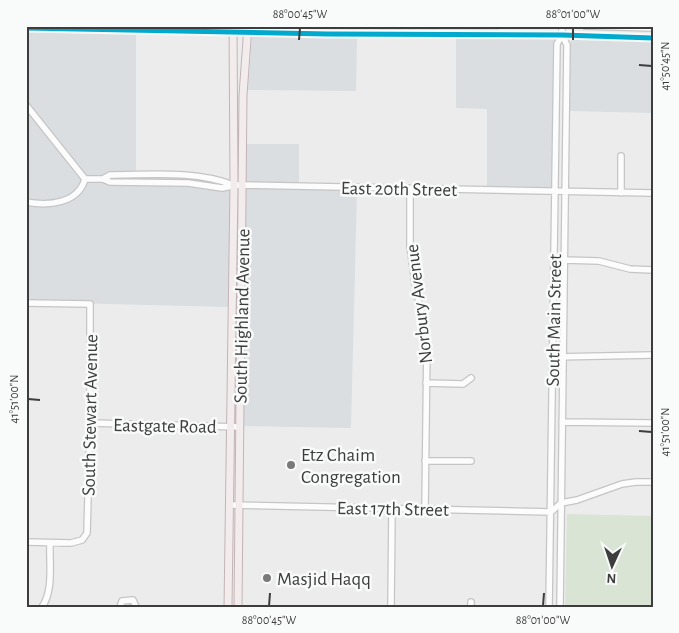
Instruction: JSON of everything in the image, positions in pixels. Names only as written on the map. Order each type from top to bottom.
[{"type":"main road","name":"South Highland Avenue","points":[[228,607],[234,186],[233,29]]},
{"type":"main road","name":"South Highland Avenue","points":[[238,607],[243,94],[247,29]]},
{"type":"street","name":"South Main Street","points":[[560,607],[553,357],[557,44],[562,35],[562,26]]},
{"type":"street","points":[[585,26],[653,28]]},
{"type":"street","points":[[26,27],[247,29],[653,38]]},
{"type":"street","name":"South Main Street","points":[[549,607],[562,422],[567,44],[562,35]]},
{"type":"street","points":[[26,105],[85,179]]},
{"type":"street","points":[[621,193],[622,156]]},
{"type":"street","points":[[85,179],[103,179],[110,175],[188,175],[224,182],[234,186]]},
{"type":"street","points":[[160,175],[160,182]]},
{"type":"street","points":[[188,175],[188,182]]},
{"type":"street","points":[[26,202],[44,204],[69,198],[83,187],[85,179]]},
{"type":"street","name":"East 20th Street","points":[[103,179],[110,182],[188,182],[222,188],[243,186],[653,193]]},
{"type":"street","name":"Norbury Avenue","points":[[410,189],[410,246],[415,283],[427,342],[425,509]]},
{"type":"street","points":[[564,260],[599,261],[630,269],[653,270]]},
{"type":"street","name":"South Stewart Avenue","points":[[26,303],[90,304],[88,526],[85,537],[78,542],[50,543]]},
{"type":"street","points":[[553,357],[593,357],[618,354],[653,355]]},
{"type":"street","points":[[426,383],[463,384],[471,378]]},
{"type":"street","points":[[562,422],[653,423]]},
{"type":"street","name":"Eastgate Road","points":[[90,424],[240,426]]},
{"type":"street","points":[[425,461],[471,461]]},
{"type":"street","name":"East 17th Street","points":[[229,505],[425,509],[556,507],[622,484],[653,482]]},
{"type":"street","points":[[391,607],[392,508]]},
{"type":"street","points":[[26,542],[50,543],[49,591],[47,600],[42,607]]},
{"type":"street","points":[[120,607],[122,601],[130,600],[133,600],[136,607]]},
{"type":"shaded area","points":[[26,32],[136,35],[136,171],[195,172],[230,180],[229,307],[26,302]]},
{"type":"shaded area","points":[[252,36],[357,37],[356,91],[248,90]]},
{"type":"shaded area","points":[[456,37],[555,38],[552,195],[487,194],[487,109],[456,108]]},
{"type":"shaded area","points":[[571,40],[653,41],[653,113],[569,111]]},
{"type":"shaded area","points":[[246,144],[299,144],[299,185],[246,183]]},
{"type":"shaded area","points":[[246,188],[357,190],[351,428],[244,426]]},
{"type":"green space","points":[[359,26],[499,28],[499,30],[301,30],[302,28]]},
{"type":"green space","points":[[567,514],[653,516],[653,607],[565,607]]},
{"type":"transit line","points":[[26,28],[328,34],[562,35],[653,38]]},
{"type":"place","name":"Etz Chaim Congregation","points":[[291,465]]},
{"type":"place","name":"Masjid Haqq","points":[[267,578]]}]
